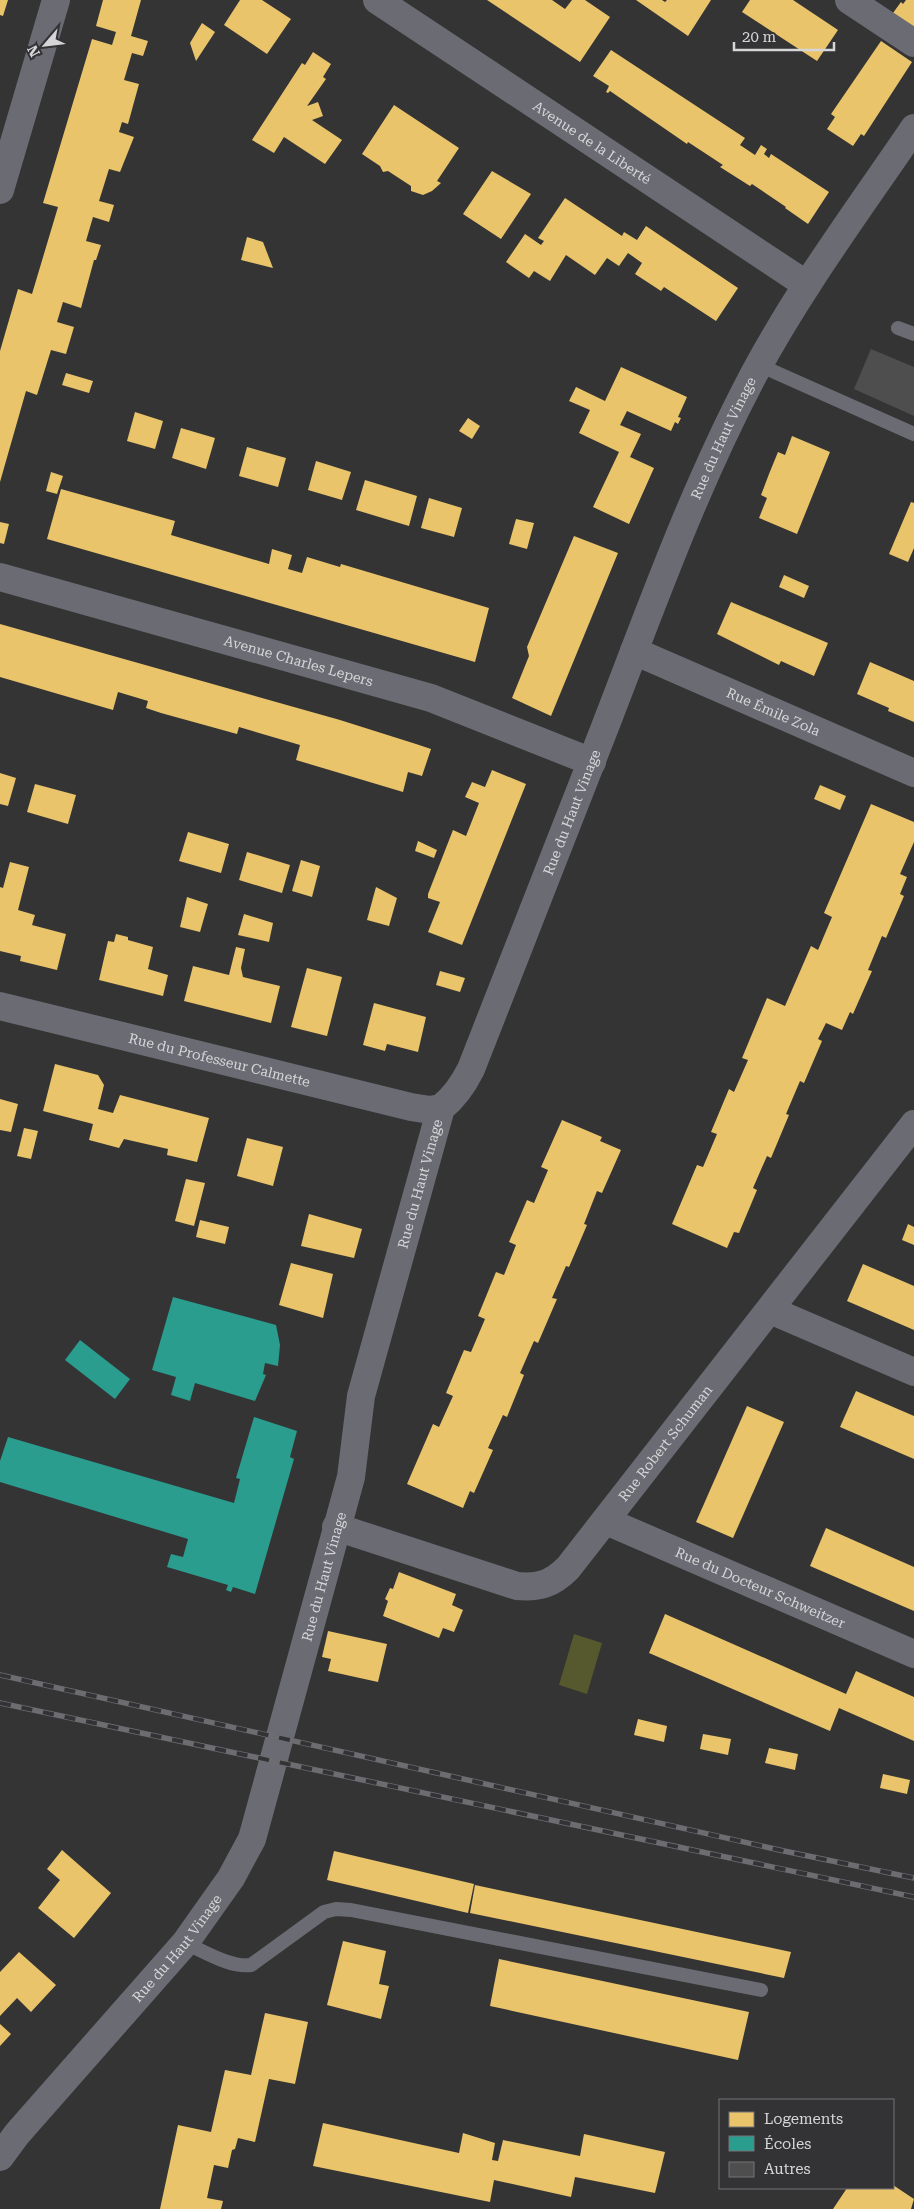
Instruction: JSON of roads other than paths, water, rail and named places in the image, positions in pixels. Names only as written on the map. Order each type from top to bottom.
[{"type":"street","points":[[0,190],[56,0]]},
{"type":"street","name":"Avenue de la Liberté","points":[[376,0],[807,285]]},
{"type":"street","points":[[849,0],[914,44]]},
{"type":"street","name":"Rue du Haut Vinage","points":[[0,2157],[185,1943],[231,1878],[252,1838],[351,1477],[361,1396],[441,1108],[452,1100],[463,1085],[471,1069],[634,651],[704,478],[760,365],[807,285],[914,128]]},
{"type":"street","name":"Avenue Charles Lepers","points":[[0,577],[431,698],[592,762]]},
{"type":"street","name":"Rue Émile Zola","points":[[634,651],[914,772]]},
{"type":"street","name":"Rue du Professeur Calmette","points":[[0,1006],[412,1107],[430,1110],[441,1108]]},
{"type":"street","name":"Rue Robert Schuman","points":[[336,1528],[517,1586],[532,1587],[545,1585],[558,1579],[606,1521],[914,1124]]},
{"type":"street","points":[[770,1310],[914,1372]]},
{"type":"street","name":"Rue du Docteur Schweitzer","points":[[606,1521],[914,1654]]},
{"type":"lane","points":[[898,328],[914,334]]},
{"type":"lane","points":[[760,365],[914,434]]},
{"type":"lane","points":[[185,1943],[231,1962],[243,1966],[251,1965],[324,1912],[336,1909],[351,1910],[761,1990]]},
{"type":"railway","points":[[0,1675],[784,1851],[914,1878]]},
{"type":"railway","points":[[0,1703],[914,1897]]}]
